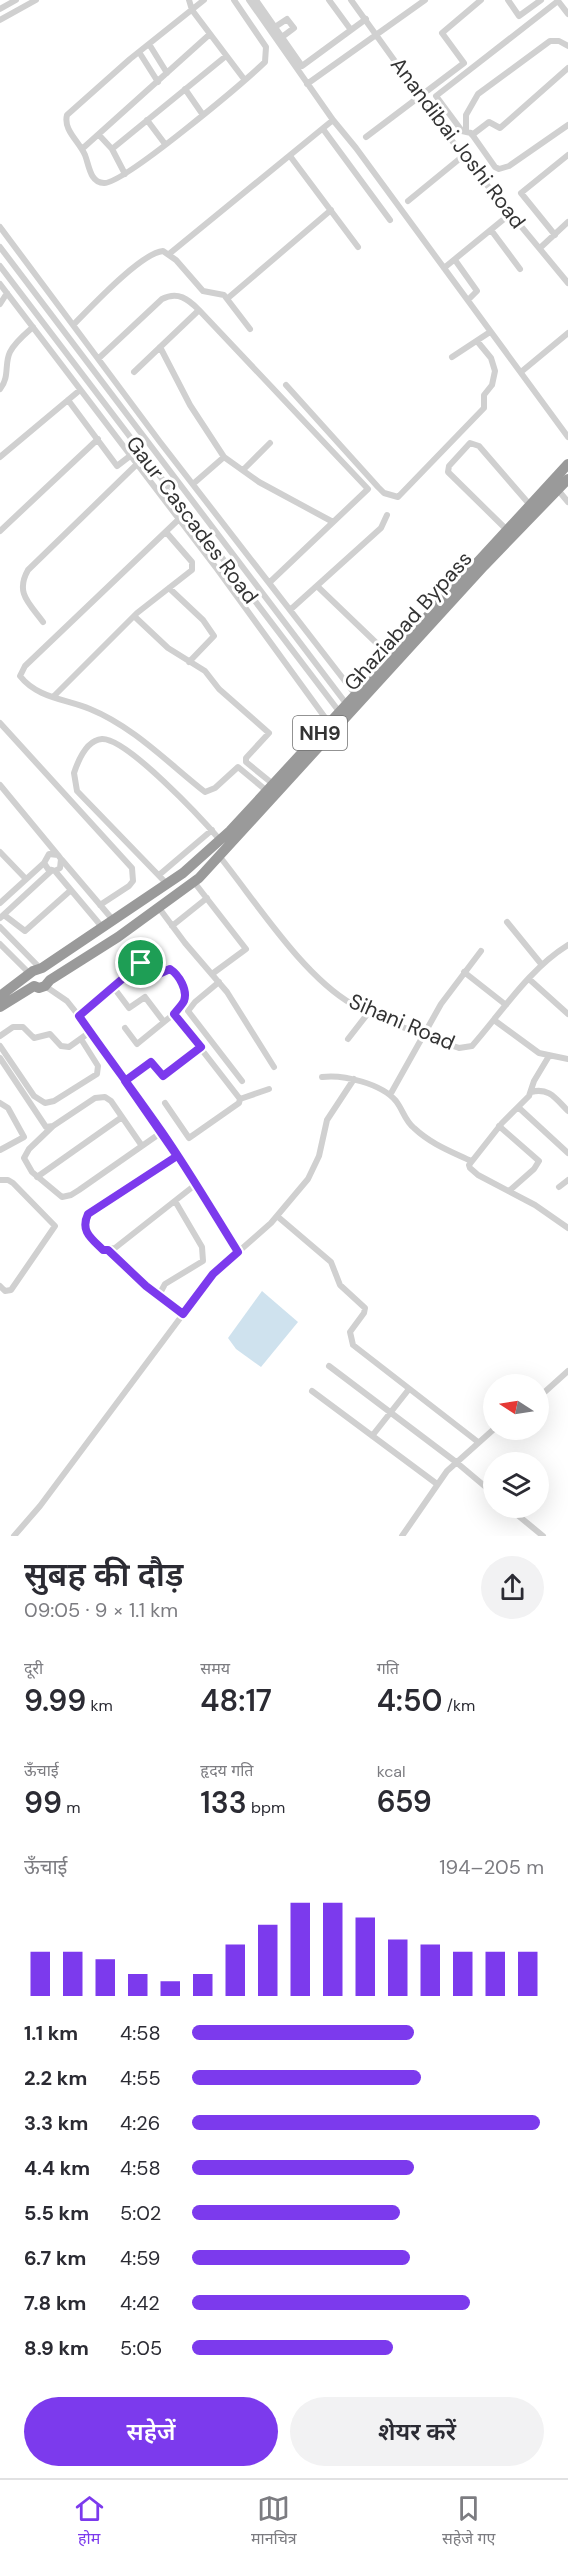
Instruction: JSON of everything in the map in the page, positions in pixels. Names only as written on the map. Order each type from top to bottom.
[{"type":"highway","name":"Ghaziabad Bypass","points":[[0,996],[183,873],[220,840],[329,723],[345,711],[355,694],[568,464]]},
{"type":"highway","name":"Ghaziabad Bypass","points":[[0,1007],[43,984],[159,908],[194,882],[220,857],[345,711],[568,479]]},
{"type":"highway","points":[[37,970],[50,974],[43,984],[31,983],[37,970]]},
{"type":"street","points":[[0,9],[16,0]]},
{"type":"street","points":[[0,20],[36,0]]},
{"type":"street","points":[[189,0],[192,9],[244,80]]},
{"type":"street","points":[[204,0],[139,52],[68,114],[67,128],[82,149],[93,177],[99,182],[106,184],[125,174],[203,116],[265,62],[266,47],[234,0]]},
{"type":"street","points":[[249,0],[333,120],[356,147],[568,437]]},
{"type":"street","points":[[256,0],[303,66],[366,19]]},
{"type":"street","points":[[329,0],[351,30]]},
{"type":"street","name":"Anandibai Joshi Road","points":[[351,0],[463,156],[568,283]]},
{"type":"street","points":[[307,84],[425,0]]},
{"type":"street","points":[[366,137],[464,63],[442,33],[481,0]]},
{"type":"street","points":[[508,0],[519,16],[541,0]]},
{"type":"street","points":[[568,14],[558,1],[436,96],[464,131],[472,135],[495,167],[504,169],[568,124]]},
{"type":"street","points":[[275,27],[287,19],[294,28],[282,37]]},
{"type":"street","points":[[82,149],[210,34]]},
{"type":"street","points":[[464,131],[465,115],[478,94],[550,40],[559,41],[568,46]]},
{"type":"street","points":[[149,44],[167,73]]},
{"type":"street","points":[[139,52],[158,82]]},
{"type":"street","points":[[112,149],[226,56]]},
{"type":"street","points":[[472,135],[489,122],[500,128],[568,68]]},
{"type":"street","points":[[185,89],[203,116]]},
{"type":"street","points":[[147,120],[165,144]]},
{"type":"street","points":[[169,254],[333,120]]},
{"type":"street","points":[[323,129],[390,220]]},
{"type":"street","points":[[450,138],[464,131]]},
{"type":"street","points":[[99,135],[112,149],[125,174]]},
{"type":"street","points":[[555,235],[520,193],[568,155]]},
{"type":"street","points":[[290,156],[358,247]]},
{"type":"street","points":[[408,201],[463,156]]},
{"type":"street","points":[[228,298],[331,210]]},
{"type":"street","points":[[444,268],[510,214]]},
{"type":"street","points":[[540,248],[568,222]]},
{"type":"street","points":[[0,227],[127,398],[355,694]]},
{"type":"street","points":[[491,230],[520,268]]},
{"type":"street","points":[[0,246],[8,238]]},
{"type":"street","name":"Gaur Cascades Road","points":[[0,246],[234,557],[345,711]]},
{"type":"street","points":[[74,324],[119,280],[157,252],[169,254],[176,260],[202,291],[219,293],[228,298],[250,329]]},
{"type":"street","points":[[455,261],[477,291],[468,300]]},
{"type":"street","name":"Gaur Cascades Road","points":[[0,266],[225,562],[345,711]]},
{"type":"street","points":[[0,284],[217,569],[329,723]]},
{"type":"street","points":[[0,304],[7,293]]},
{"type":"street","points":[[99,358],[169,296],[182,297],[199,310],[368,489],[270,582]]},
{"type":"street","points":[[134,372],[199,310]]},
{"type":"street","points":[[41,320],[50,314]]},
{"type":"street","points":[[0,388],[8,375],[9,353],[33,327]]},
{"type":"street","points":[[452,357],[490,332]]},
{"type":"street","points":[[521,372],[568,333]]},
{"type":"street","points":[[286,385],[384,493],[398,497],[484,408],[484,395],[492,385],[495,371],[491,358],[477,341]]},
{"type":"street","points":[[485,351],[498,342]]},
{"type":"street","points":[[160,347],[190,405],[224,457],[259,482],[333,522]]},
{"type":"street","points":[[0,457],[80,390]]},
{"type":"street","points":[[117,404],[127,398]]},
{"type":"street","points":[[69,400],[117,466],[130,456]]},
{"type":"street","points":[[107,426],[115,419]]},
{"type":"street","points":[[0,531],[98,439]]},
{"type":"street","points":[[507,530],[448,472],[449,466],[470,442],[479,446],[530,505]]},
{"type":"street","points":[[243,470],[270,443]]},
{"type":"street","points":[[193,484],[224,457]]},
{"type":"street","points":[[43,622],[26,599],[21,581],[28,570],[136,465]]},
{"type":"street","points":[[558,490],[568,502]]},
{"type":"street","points":[[290,610],[381,528],[387,515]]},
{"type":"street","points":[[134,615],[168,648],[205,670],[219,689],[269,733],[246,759],[215,788],[205,792],[124,726],[90,709],[34,690],[20,676],[25,666],[178,520]]},
{"type":"street","points":[[53,697],[134,615],[192,570],[192,562],[166,532]]},
{"type":"street","points":[[234,557],[243,550]]},
{"type":"street","points":[[217,569],[225,562]]},
{"type":"street","points":[[317,586],[390,656]]},
{"type":"street","points":[[169,588],[203,620],[214,636],[189,662]]},
{"type":"street","points":[[0,723],[132,868],[133,880],[129,886],[100,905]]},
{"type":"street","points":[[167,884],[77,791],[74,773],[90,744],[102,739],[118,745],[176,792],[220,840]]},
{"type":"street","points":[[246,759],[246,762],[270,788]]},
{"type":"street","points":[[238,767],[270,788]]},
{"type":"street","points":[[0,785],[113,920]]},
{"type":"street","points":[[159,875],[212,830]]},
{"type":"street","points":[[0,852],[26,879]]},
{"type":"street","points":[[0,903],[44,863],[48,855],[60,857]]},
{"type":"street","points":[[60,857],[62,864],[2,916],[25,931],[71,890]]},
{"type":"street","name":"Sihani Road","points":[[220,857],[302,961],[322,982],[369,1012],[459,1048],[468,1048],[542,965],[568,945]]},
{"type":"street","points":[[44,863],[71,890],[102,927]]},
{"type":"street","points":[[194,882],[246,949],[212,974]]},
{"type":"street","points":[[172,926],[207,898]]},
{"type":"street","points":[[159,908],[219,982],[274,1067]]},
{"type":"street","points":[[507,922],[542,965]]},
{"type":"street","points":[[0,927],[37,970]]},
{"type":"street","points":[[2,949],[37,970]]},
{"type":"street","points":[[390,1095],[422,1034],[464,972],[482,951]]},
{"type":"street","points":[[79,1016],[141,963],[154,976],[172,970],[184,985],[184,999],[174,1014],[137,1044],[125,1028]]},
{"type":"street","points":[[464,972],[506,1005]]},
{"type":"street","points":[[529,979],[568,1014]]},
{"type":"street","points":[[219,982],[188,1011],[242,1081]]},
{"type":"street","points":[[43,984],[67,1001],[79,1016],[162,1132],[238,1252]]},
{"type":"street","points":[[114,988],[129,1008],[145,997],[164,1022]]},
{"type":"street","points":[[348,1039],[369,1012]]},
{"type":"street","points":[[174,1014],[240,1100]]},
{"type":"street","points":[[494,1020],[525,1045],[549,1056],[568,1059]]},
{"type":"street","points":[[0,1036],[3,1032],[18,1026],[23,1027],[34,1038],[50,1034],[64,1047],[73,1045],[90,1032]]},
{"type":"street","points":[[0,1046],[34,1096],[45,1103],[54,1101],[97,1074],[98,1066],[81,1039]]},
{"type":"street","points":[[125,1081],[151,1062],[163,1076],[201,1047]]},
{"type":"street","points":[[549,1056],[534,1080],[531,1092],[499,1126],[471,1161],[470,1168],[568,1228]]},
{"type":"street","points":[[0,1058],[42,1124],[46,1127],[53,1126]]},
{"type":"street","points":[[322,1077],[354,1078],[390,1095],[397,1102],[408,1122],[421,1134],[435,1144],[471,1161]]},
{"type":"street","points":[[14,1536],[40,1506],[213,1274],[277,1216],[315,1168],[327,1120],[354,1078]]},
{"type":"street","points":[[165,1103],[189,1138],[240,1100],[269,1089]]},
{"type":"street","points":[[531,1092],[548,1091],[568,1112]]},
{"type":"street","points":[[142,1146],[109,1098],[100,1096],[53,1126],[25,1155],[26,1163],[37,1177],[62,1197],[71,1195],[142,1146],[162,1132]]},
{"type":"street","points":[[0,1103],[8,1108],[24,1137],[0,1150]]},
{"type":"street","points":[[518,1107],[568,1153]]},
{"type":"street","points":[[37,1177],[122,1117]]},
{"type":"street","points":[[499,1126],[539,1161],[508,1191]]},
{"type":"street","points":[[177,1156],[88,1214],[84,1227],[86,1232],[103,1250],[120,1246],[195,1185]]},
{"type":"street","points":[[0,1180],[13,1183],[55,1226],[11,1290],[5,1291],[0,1286]]},
{"type":"street","points":[[559,1187],[568,1180]]},
{"type":"street","points":[[159,1295],[165,1284],[203,1261],[202,1247],[175,1201]]},
{"type":"street","points":[[277,1216],[331,1262],[340,1285],[365,1308],[364,1313],[350,1332],[354,1345],[477,1442]]},
{"type":"street","points":[[108,1250],[183,1314]]},
{"type":"street","points":[[329,1366],[483,1485]]},
{"type":"street","points":[[549,1388],[568,1371]]},
{"type":"street","points":[[372,1436],[409,1389]]},
{"type":"street","points":[[312,1390],[437,1484]]},
{"type":"street","points":[[402,1536],[437,1484],[456,1462],[483,1437]]},
{"type":"street","points":[[521,1518],[543,1536]]},
{"type":"water","points":[[262,1291],[298,1322],[261,1367],[236,1349],[228,1338]]},
{"type":"route","points":[[141,963],[79,1016],[125,1081],[162,1132],[238,1252],[213,1274],[183,1314],[146,1286],[108,1250],[103,1250],[84,1227],[88,1214],[177,1156],[125,1081],[151,1062],[163,1076],[201,1047],[174,1014],[184,1001],[184,985],[174,971],[170,969],[153,976],[141,963]]}]
